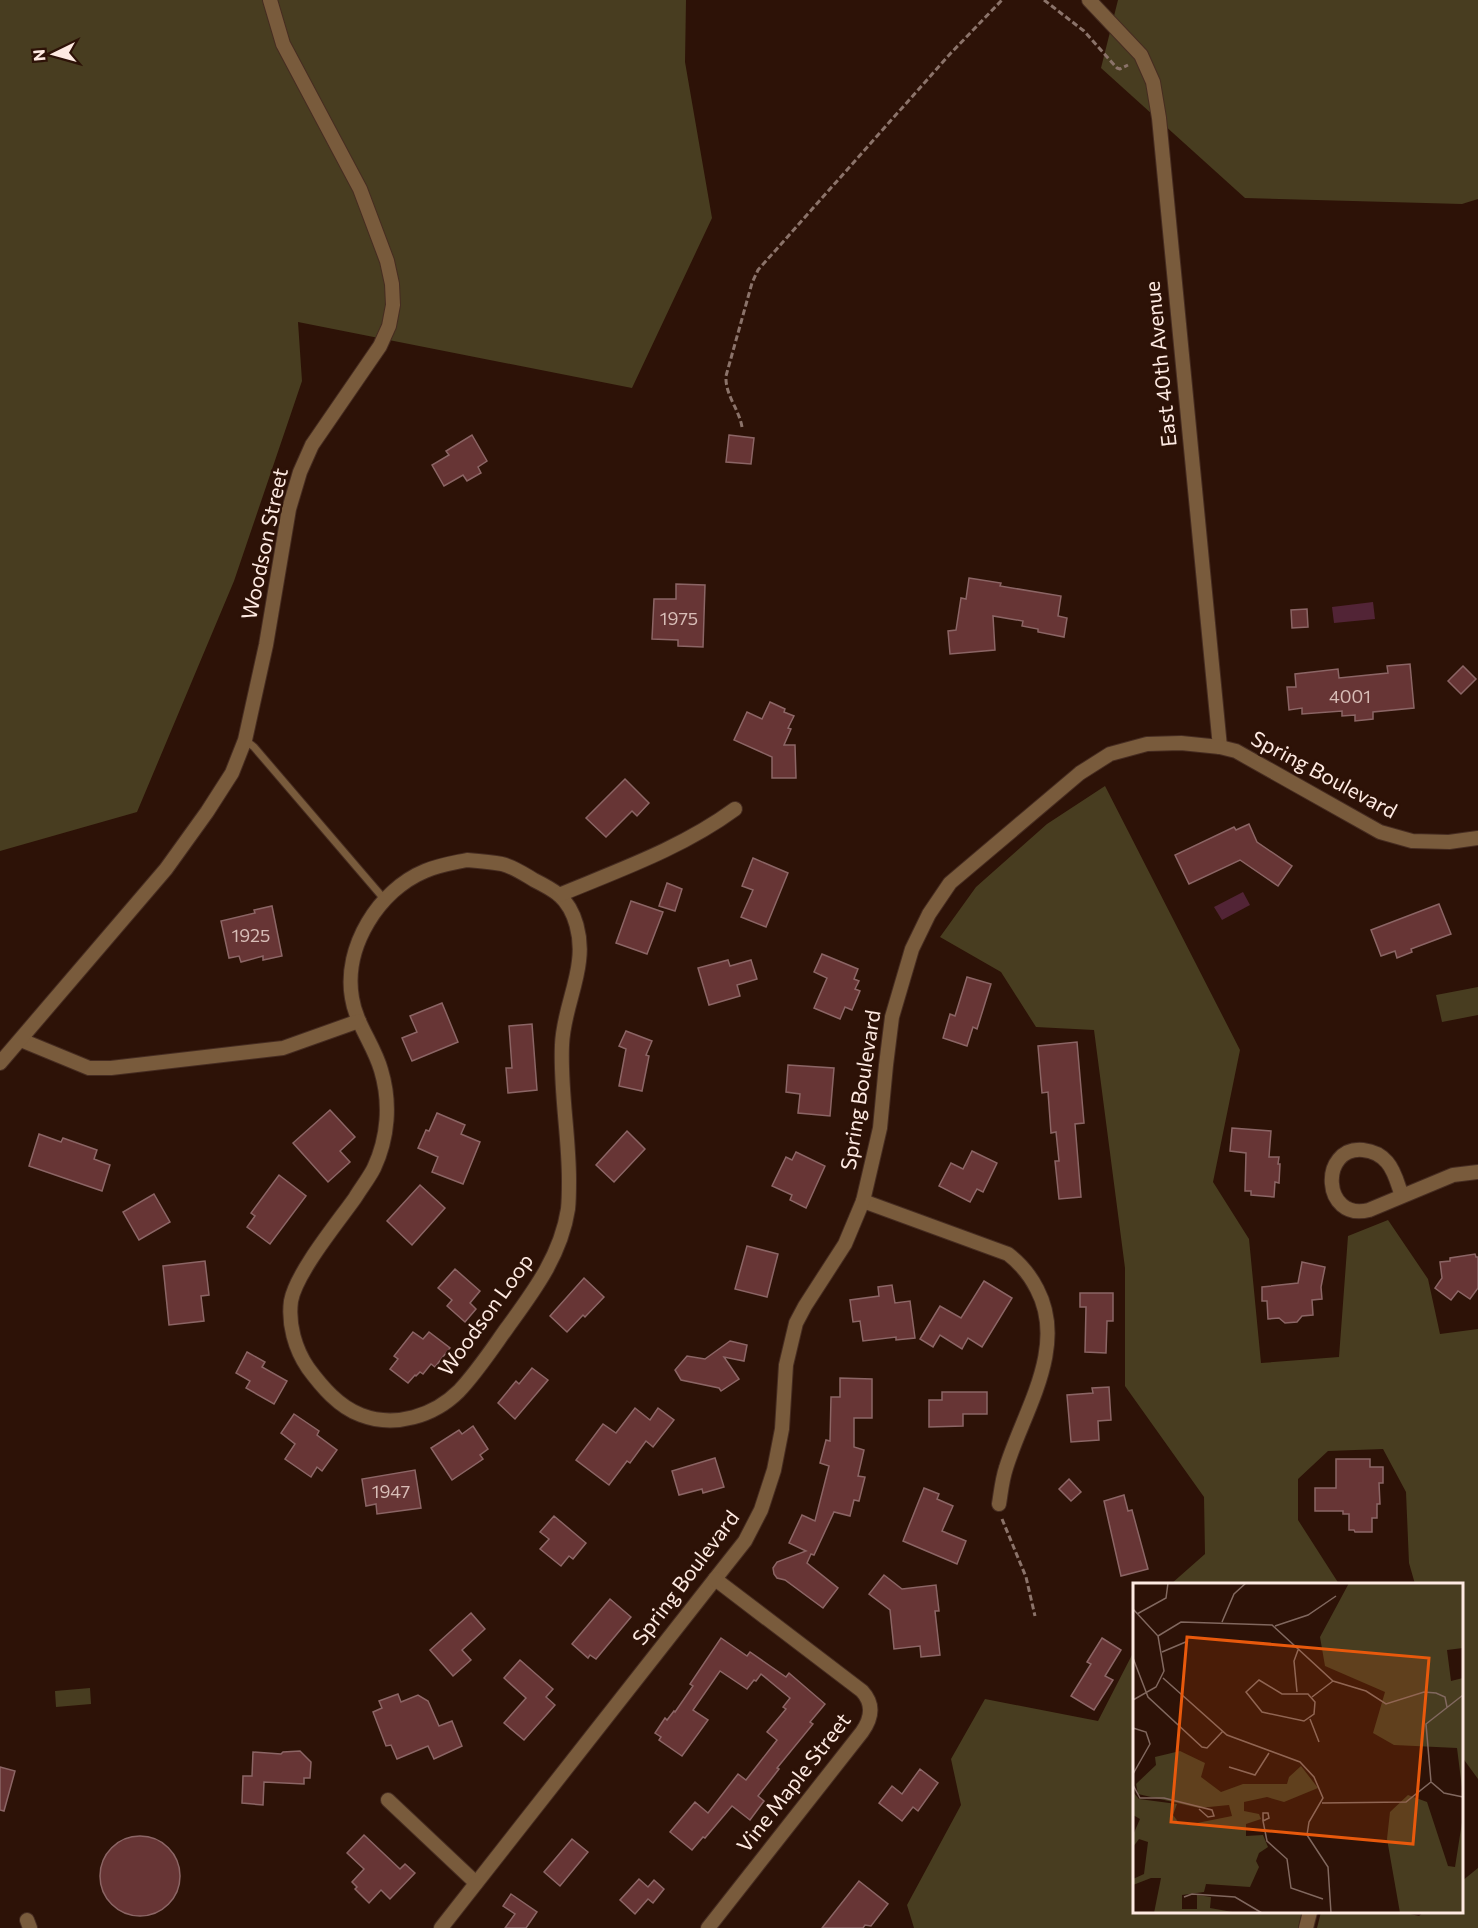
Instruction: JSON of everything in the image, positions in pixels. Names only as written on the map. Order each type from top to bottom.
[{"type":"street","name":"Woodson Street","points":[[0,1063],[165,869],[207,812],[232,773],[245,740],[266,645],[289,509],[300,472],[312,445],[380,346],[389,326],[393,305],[392,284],[387,261],[360,189],[283,44],[270,0]]},
{"type":"street","name":"East 40th Avenue","points":[[1089,0],[1142,56],[1153,82],[1159,118],[1220,747]]},
{"type":"street","name":"Spring Boulevard","points":[[441,1928],[745,1540],[761,1510],[774,1470],[782,1429],[786,1365],[796,1323],[823,1276],[845,1244],[863,1201],[880,1128],[892,1017],[912,949],[929,914],[950,883],[1080,773],[1110,754],[1147,744],[1181,743],[1236,751],[1380,832],[1412,841],[1449,842],[1478,838]]},
{"type":"street","points":[[559,895],[660,852],[718,821],[735,809]]},
{"type":"street","name":"Woodson Loop","points":[[467,860],[507,865],[559,895],[577,925],[580,942],[579,961],[562,1043],[569,1149],[569,1195],[560,1243],[540,1284],[458,1392],[427,1414],[394,1421],[361,1415],[333,1398],[306,1365],[291,1329],[291,1298],[305,1268],[373,1171],[386,1138],[387,1104],[381,1071],[352,1003],[350,989],[353,956],[365,929],[385,900],[405,883],[423,872],[443,865],[467,860]]},
{"type":"street","points":[[21,1040],[89,1068],[111,1068],[283,1048],[359,1021]]},
{"type":"street","points":[[1402,1196],[1392,1169],[1380,1156],[1365,1150],[1350,1152],[1338,1159],[1333,1172],[1335,1196],[1343,1207],[1364,1211],[1402,1196],[1453,1175],[1478,1172]]},
{"type":"street","points":[[863,1201],[1008,1254],[1025,1270],[1041,1296],[1048,1331],[1044,1365],[1006,1467],[999,1504]]},
{"type":"street","name":"Vine Maple Street","points":[[708,1928],[862,1732],[870,1717],[871,1708],[870,1700],[862,1690],[715,1579]]},
{"type":"street","points":[[388,1800],[476,1883]]},
{"type":"street","points":[[1306,1928],[1310,1913]]},
{"type":"lane","points":[[245,740],[254,747],[385,900]]},
{"type":"path","points":[[742,428],[739,414],[728,392],[726,376],[752,283],[758,270],[1002,0]]},
{"type":"path","points":[[1044,0],[1084,31],[1117,68],[1124,68],[1142,56]]},
{"type":"path","points":[[999,1504],[1026,1577],[1035,1616]]},
{"type":"shaded area","points":[[0,0],[686,0],[685,62],[712,218],[632,388],[298,322],[302,381],[234,581],[137,812],[0,851]]},
{"type":"shaded area","points":[[1118,0],[1478,0],[1478,199],[1462,204],[1245,198],[1101,68]]},
{"type":"shaded area","points":[[1373,602],[1375,619],[1334,623],[1332,607]]},
{"type":"shaded area","points":[[1105,786],[1240,1050],[1213,1182],[1249,1239],[1261,1363],[1339,1357],[1348,1236],[1388,1220],[1428,1279],[1440,1334],[1478,1329],[1478,1779],[1463,1758],[1463,1583],[1415,1583],[1409,1563],[1406,1492],[1383,1449],[1328,1451],[1298,1479],[1298,1520],[1338,1583],[1172,1583],[1205,1554],[1204,1497],[1125,1386],[1125,1268],[1094,1030],[1036,1027],[1001,972],[940,937],[976,887],[1047,824]]},
{"type":"shaded area","points":[[1243,892],[1250,905],[1222,920],[1214,907]]},
{"type":"shaded area","points":[[1478,987],[1478,1015],[1442,1022],[1436,995]]},
{"type":"shaded area","points":[[1133,1653],[1133,1913],[1302,1913],[1298,1928],[914,1928],[907,1905],[961,1805],[951,1759],[985,1699],[1098,1721]]},
{"type":"shaded area","points":[[90,1688],[91,1704],[56,1707],[55,1691]]},
{"type":"shaded area","points":[[1478,1868],[1478,1928],[1317,1928],[1321,1913],[1406,1913],[1419,1916],[1423,1913],[1463,1913],[1463,1880]]},
{"type":"building","points":[[472,435],[487,461],[478,467],[481,473],[467,481],[463,475],[444,486],[432,465],[449,455],[446,451]]},
{"type":"building","points":[[729,435],[754,438],[751,464],[726,462]]},
{"type":"building","points":[[969,578],[1001,583],[1000,586],[1061,596],[1058,616],[1067,618],[1064,637],[1022,626],[1023,621],[993,616],[995,650],[950,654],[948,631],[956,630],[961,598],[966,599]]},
{"type":"building","points":[[676,584],[705,585],[703,647],[678,646],[678,640],[652,639],[654,599],[676,599]]},
{"type":"building","points":[[1307,609],[1308,627],[1292,628],[1291,610]]},
{"type":"building","points":[[1410,664],[1414,708],[1373,712],[1373,719],[1355,721],[1355,715],[1342,716],[1342,711],[1302,714],[1302,708],[1289,710],[1287,687],[1296,687],[1295,674],[1338,669],[1339,678],[1388,673],[1387,666]]},
{"type":"building","points":[[1463,666],[1476,679],[1461,694],[1448,681]]},
{"type":"building","points":[[770,702],[794,716],[784,745],[795,745],[796,778],[772,778],[772,757],[734,740],[747,712],[762,719]]},
{"type":"building","points":[[625,779],[649,803],[637,816],[632,811],[606,837],[586,818]]},
{"type":"building","points":[[1249,824],[1257,842],[1292,866],[1278,886],[1240,860],[1189,884],[1175,855],[1234,827],[1236,830]]},
{"type":"building","points":[[753,858],[788,873],[766,927],[741,917],[753,890],[742,886]]},
{"type":"building","points":[[667,883],[682,889],[675,911],[659,906]]},
{"type":"building","points":[[631,901],[663,912],[647,954],[616,943]]},
{"type":"building","points":[[1439,904],[1451,934],[1411,949],[1412,952],[1397,958],[1395,951],[1381,956],[1371,930]]},
{"type":"building","points":[[272,906],[282,956],[263,960],[263,956],[241,962],[239,956],[229,958],[221,921],[255,913],[254,910]]},
{"type":"building","points":[[822,954],[858,969],[854,979],[859,981],[855,989],[860,991],[852,1010],[845,1007],[840,1019],[814,1008],[827,978],[814,972]]},
{"type":"building","points":[[728,960],[730,966],[751,960],[757,979],[737,985],[740,996],[709,1005],[698,968]]},
{"type":"building","points":[[967,977],[991,984],[977,1029],[973,1027],[967,1046],[943,1038],[950,1014],[955,1016]]},
{"type":"building","points":[[442,1003],[458,1042],[412,1061],[402,1038],[417,1032],[410,1016]]},
{"type":"building","points":[[532,1024],[537,1090],[508,1093],[506,1068],[512,1068],[509,1026]]},
{"type":"building","points":[[626,1031],[652,1041],[646,1055],[649,1056],[642,1091],[619,1086],[626,1049],[619,1046]]},
{"type":"building","points":[[1077,1042],[1084,1123],[1075,1124],[1081,1197],[1059,1199],[1055,1161],[1059,1161],[1056,1132],[1051,1133],[1048,1092],[1042,1093],[1038,1046]]},
{"type":"building","points":[[788,1065],[834,1068],[830,1116],[798,1113],[800,1094],[786,1092]]},
{"type":"building","points":[[330,1110],[355,1137],[340,1151],[350,1162],[328,1182],[293,1143]]},
{"type":"building","points":[[437,1113],[465,1125],[461,1134],[480,1142],[463,1184],[432,1172],[438,1157],[418,1148]]},
{"type":"building","points":[[1232,1128],[1271,1131],[1269,1157],[1279,1157],[1278,1164],[1280,1164],[1279,1183],[1275,1182],[1274,1197],[1251,1195],[1251,1191],[1245,1191],[1246,1153],[1230,1151]]},
{"type":"building","points":[[627,1131],[645,1149],[614,1182],[596,1165]]},
{"type":"building","points":[[39,1134],[61,1142],[63,1138],[97,1150],[94,1159],[110,1165],[102,1191],[29,1166]]},
{"type":"building","points":[[972,1151],[997,1163],[983,1192],[977,1189],[970,1202],[939,1186],[951,1163],[963,1169]]},
{"type":"building","points":[[796,1152],[825,1166],[806,1208],[790,1200],[792,1195],[772,1186],[786,1157],[792,1160]]},
{"type":"building","points":[[279,1175],[306,1196],[270,1244],[247,1227],[255,1216],[251,1213]]},
{"type":"building","points":[[420,1185],[445,1208],[412,1245],[387,1221]]},
{"type":"building","points":[[154,1194],[170,1222],[139,1240],[123,1212]]},
{"type":"building","points":[[747,1246],[778,1254],[767,1297],[735,1289]]},
{"type":"building","points":[[1475,1254],[1478,1257],[1478,1288],[1470,1299],[1458,1291],[1451,1300],[1435,1288],[1442,1278],[1440,1262]]},
{"type":"building","points":[[205,1261],[209,1295],[201,1296],[204,1321],[169,1325],[163,1266]]},
{"type":"building","points":[[1302,1262],[1325,1267],[1321,1287],[1322,1299],[1312,1300],[1313,1315],[1302,1316],[1297,1322],[1285,1323],[1279,1318],[1268,1319],[1267,1301],[1262,1301],[1262,1287],[1298,1283]]},
{"type":"building","points":[[455,1269],[480,1291],[470,1303],[476,1309],[465,1322],[447,1306],[452,1300],[438,1288]]},
{"type":"building","points":[[584,1278],[604,1297],[567,1332],[550,1316]]},
{"type":"building","points":[[984,1281],[1012,1298],[982,1347],[968,1338],[962,1349],[940,1335],[933,1347],[920,1339],[940,1306],[961,1318]]},
{"type":"building","points":[[892,1285],[895,1303],[910,1301],[915,1338],[896,1340],[896,1337],[863,1341],[860,1321],[853,1322],[850,1300],[879,1296],[878,1287]]},
{"type":"building","points":[[1080,1293],[1113,1293],[1113,1321],[1107,1321],[1106,1353],[1085,1352],[1086,1307],[1080,1307]]},
{"type":"building","points":[[413,1332],[423,1339],[429,1332],[450,1348],[435,1367],[431,1364],[423,1374],[420,1372],[415,1375],[408,1383],[390,1369],[398,1359],[394,1356]]},
{"type":"building","points":[[730,1341],[747,1345],[744,1361],[724,1357],[739,1379],[721,1391],[719,1388],[681,1380],[675,1370],[687,1356],[705,1359]]},
{"type":"building","points":[[247,1352],[265,1362],[262,1367],[287,1381],[274,1404],[246,1388],[250,1381],[236,1373]]},
{"type":"building","points":[[532,1368],[548,1380],[515,1419],[498,1403],[516,1381],[519,1384]]},
{"type":"building","points":[[840,1378],[872,1379],[872,1418],[854,1418],[854,1447],[864,1450],[858,1476],[865,1477],[859,1501],[854,1500],[850,1516],[834,1512],[814,1555],[811,1554],[807,1563],[838,1588],[823,1608],[785,1580],[777,1578],[773,1568],[777,1562],[806,1551],[789,1543],[802,1515],[815,1521],[829,1466],[820,1463],[826,1440],[830,1441],[831,1397],[840,1397]]},
{"type":"building","points":[[1109,1387],[1111,1420],[1098,1421],[1099,1440],[1071,1442],[1067,1395],[1093,1393],[1092,1388]]},
{"type":"building","points":[[942,1392],[987,1392],[987,1414],[963,1414],[963,1426],[929,1427],[929,1400],[942,1400]]},
{"type":"building","points":[[635,1408],[650,1420],[658,1408],[674,1420],[653,1447],[646,1441],[630,1463],[627,1461],[609,1485],[576,1460],[603,1424],[616,1433]]},
{"type":"building","points":[[294,1414],[319,1431],[317,1435],[337,1450],[322,1471],[317,1467],[311,1477],[285,1459],[295,1444],[281,1433]]},
{"type":"building","points":[[473,1426],[488,1449],[480,1455],[483,1459],[452,1480],[431,1448],[459,1430],[462,1434]]},
{"type":"building","points":[[715,1458],[724,1487],[703,1493],[702,1489],[679,1495],[672,1471]]},
{"type":"building","points":[[1336,1459],[1370,1459],[1370,1467],[1383,1467],[1383,1483],[1379,1483],[1380,1504],[1377,1504],[1377,1518],[1372,1518],[1372,1532],[1349,1530],[1349,1514],[1343,1514],[1343,1511],[1315,1511],[1315,1488],[1336,1488]]},
{"type":"building","points":[[415,1470],[421,1508],[377,1514],[376,1504],[366,1506],[362,1479]]},
{"type":"building","points":[[1069,1479],[1081,1492],[1071,1501],[1059,1489]]},
{"type":"building","points":[[924,1488],[939,1494],[937,1499],[953,1506],[942,1531],[966,1541],[957,1564],[903,1541]]},
{"type":"building","points":[[1124,1495],[1128,1511],[1132,1510],[1148,1569],[1121,1576],[1104,1501]]},
{"type":"building","points":[[554,1516],[586,1543],[573,1559],[569,1556],[561,1566],[540,1549],[549,1539],[540,1532]]},
{"type":"building","points":[[884,1575],[902,1589],[936,1585],[939,1611],[935,1611],[940,1655],[921,1657],[920,1646],[894,1649],[890,1610],[869,1594]]},
{"type":"building","points":[[610,1599],[631,1617],[596,1659],[590,1655],[588,1658],[572,1644]]},
{"type":"building","points":[[471,1613],[485,1629],[462,1650],[471,1660],[453,1676],[430,1650]]},
{"type":"building","points":[[721,1638],[747,1656],[750,1652],[786,1677],[789,1673],[825,1704],[810,1722],[813,1724],[777,1768],[779,1769],[758,1796],[764,1801],[750,1820],[732,1806],[692,1850],[670,1832],[695,1802],[708,1813],[738,1774],[746,1780],[777,1740],[767,1732],[786,1709],[783,1707],[790,1698],[761,1674],[747,1689],[720,1671],[693,1710],[708,1720],[682,1756],[659,1740],[661,1737],[655,1733],[665,1718],[667,1720],[675,1712],[693,1686],[690,1684]]},
{"type":"building","points":[[1102,1638],[1121,1650],[1105,1676],[1113,1680],[1094,1710],[1071,1696],[1091,1664],[1087,1662]]},
{"type":"building","points":[[520,1660],[553,1689],[546,1697],[555,1705],[524,1740],[504,1723],[526,1698],[504,1678]]},
{"type":"building","points":[[398,1694],[401,1702],[418,1695],[428,1701],[439,1726],[452,1721],[462,1746],[434,1759],[428,1746],[397,1759],[391,1745],[386,1746],[373,1712],[382,1708],[379,1701]]},
{"type":"building","points":[[300,1751],[311,1762],[310,1778],[304,1778],[304,1784],[264,1782],[263,1805],[242,1803],[243,1776],[252,1776],[253,1752],[281,1754]]},
{"type":"building","points":[[0,1767],[15,1771],[4,1811],[0,1810]]},
{"type":"building","points":[[920,1769],[938,1783],[918,1811],[913,1807],[902,1821],[879,1803],[892,1786],[902,1794]]},
{"type":"building","points":[[364,1835],[400,1869],[405,1864],[415,1873],[390,1899],[381,1890],[369,1903],[355,1889],[357,1887],[352,1882],[364,1869],[347,1853]]},
{"type":"building","points":[[140,1836],[155,1839],[168,1848],[177,1861],[180,1876],[177,1891],[168,1904],[155,1913],[140,1916],[125,1913],[112,1904],[103,1891],[100,1876],[103,1861],[112,1848],[125,1839]]},
{"type":"building","points":[[572,1839],[588,1852],[560,1886],[544,1872]]},
{"type":"building","points":[[639,1879],[648,1887],[654,1880],[664,1889],[653,1903],[648,1899],[635,1914],[620,1900]]},
{"type":"building","points":[[859,1881],[888,1904],[871,1926],[822,1928]]},
{"type":"building","points":[[511,1894],[537,1912],[526,1928],[505,1928],[515,1914],[503,1906]]}]
